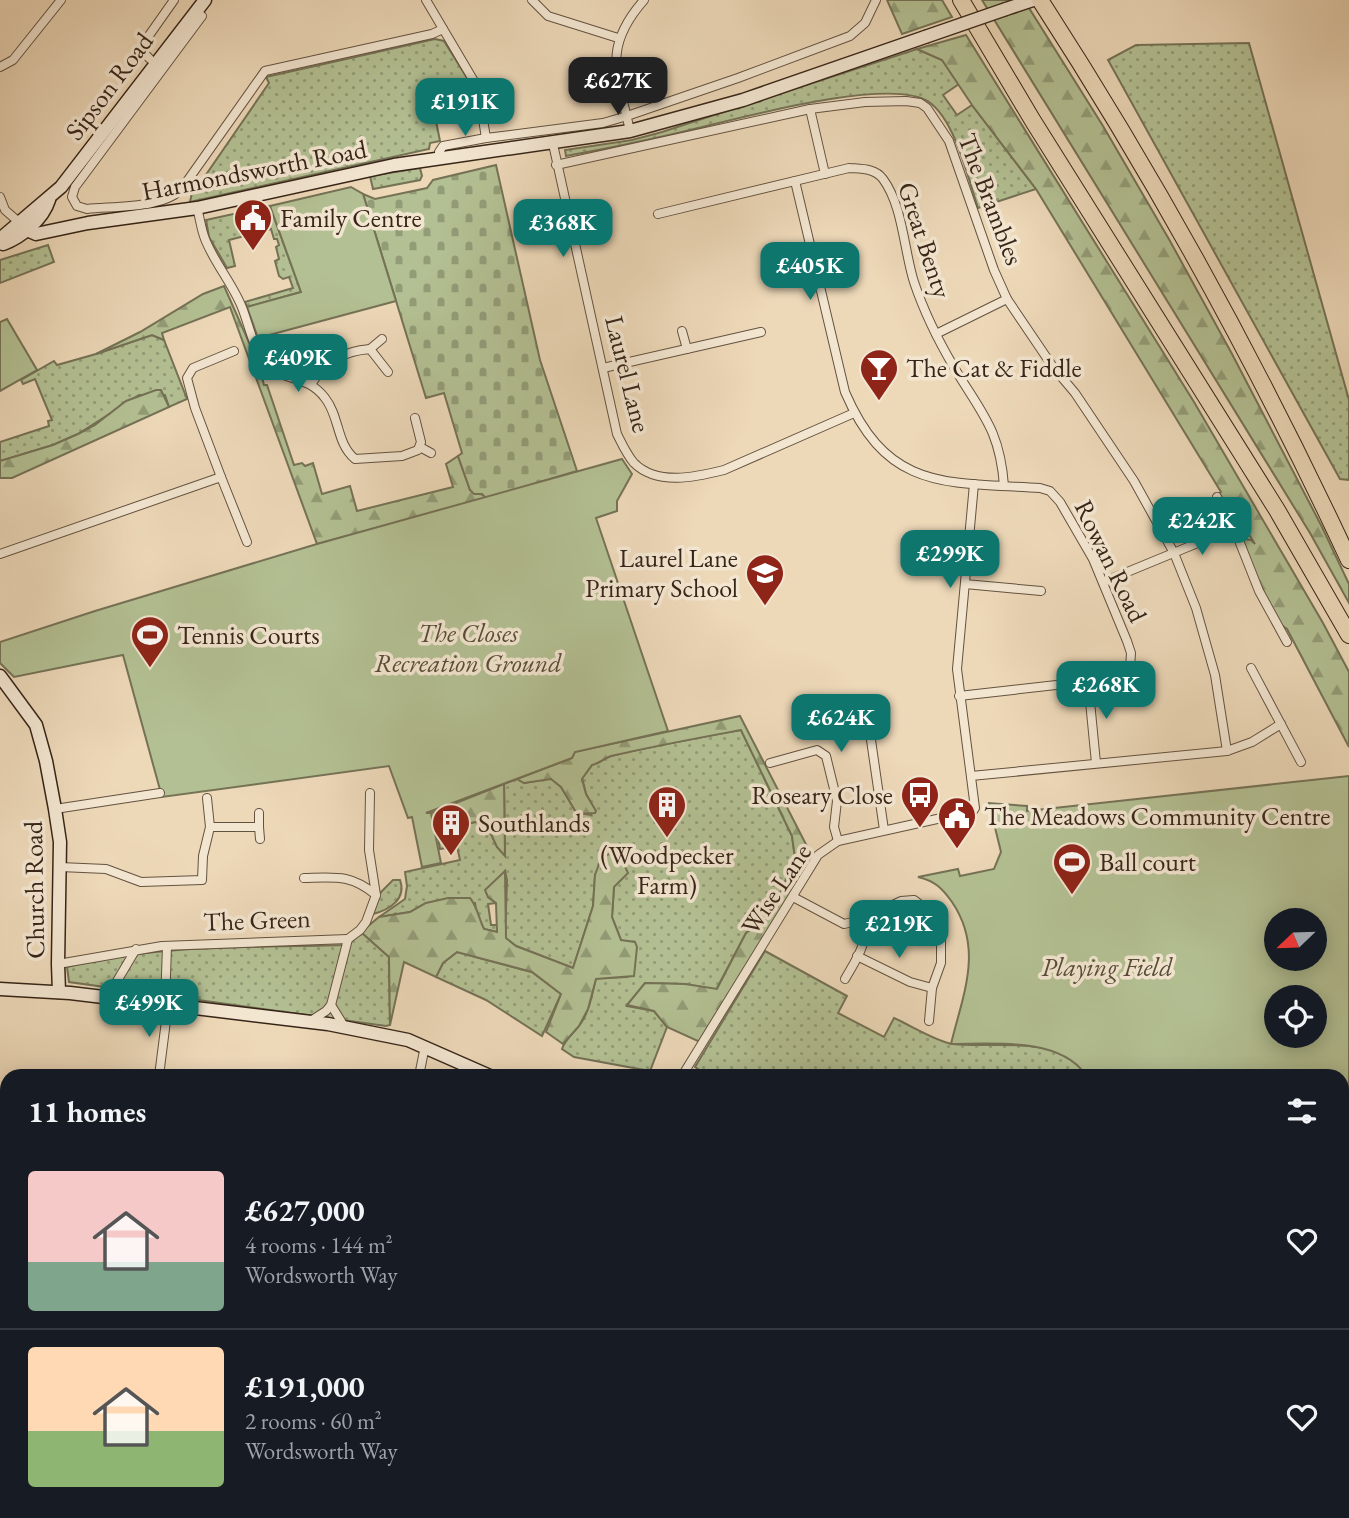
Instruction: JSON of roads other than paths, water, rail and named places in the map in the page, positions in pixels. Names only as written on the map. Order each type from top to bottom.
[{"type":"highway","points":[[961,0],[1040,132],[1277,510],[1349,635]]},
{"type":"highway","points":[[1040,0],[1138,159],[1218,300],[1349,560]]},
{"type":"street","points":[[0,67],[13,60],[61,0]]},
{"type":"street","points":[[150,58],[144,53],[143,44],[174,0]]},
{"type":"street","name":"Sipson Road","points":[[27,225],[40,204],[49,200],[68,179],[205,0]]},
{"type":"street","points":[[426,0],[478,88],[486,138]]},
{"type":"street","points":[[532,0],[548,16],[618,38]]},
{"type":"street","points":[[630,131],[615,64],[618,38],[628,18],[644,0]]},
{"type":"street","points":[[439,159],[443,146],[577,127],[627,116],[738,78],[850,36],[865,23],[876,0]]},
{"type":"street","name":"Harmondsworth Road","points":[[27,225],[50,232],[157,208],[197,208],[394,165],[630,131],[743,100],[1028,2]]},
{"type":"street","points":[[202,16],[73,189],[77,206],[87,209],[157,208],[179,193],[263,73],[432,34],[443,29]]},
{"type":"street","name":"The Brambles","points":[[556,166],[810,110],[865,102],[906,101],[919,103],[926,108],[949,141],[993,270],[1007,299],[1134,481],[1174,553],[1196,608],[1215,675],[1227,751]]},
{"type":"street","points":[[810,110],[825,174]]},
{"type":"street","name":"Laurel Lane","points":[[553,144],[617,435],[632,461],[642,469],[668,478],[684,478],[724,470],[854,413]]},
{"type":"street","name":"Great Benty","points":[[658,214],[849,168],[873,171],[883,178],[900,222],[914,282],[936,334],[990,422],[1003,464],[1004,486]]},
{"type":"street","name":"Rowan Road","points":[[795,181],[845,392],[854,413],[872,440],[911,472],[932,479],[1040,488],[1050,491],[1060,502],[1103,582],[1131,653],[1130,668],[1119,678],[1088,681]]},
{"type":"street","points":[[0,197],[5,210],[27,225]]},
{"type":"street","points":[[197,208],[206,242],[240,303],[262,359],[274,371],[312,383],[328,401],[344,446],[355,459],[410,454],[420,447],[421,439],[415,418]]},
{"type":"street","points":[[0,239],[27,225]]},
{"type":"street","points":[[0,245],[8,242],[27,225]]},
{"type":"street","points":[[936,334],[1007,299]]},
{"type":"street","points":[[682,331],[687,349]]},
{"type":"street","points":[[603,368],[761,332]]},
{"type":"street","points":[[312,383],[332,360],[370,349],[382,339]]},
{"type":"street","points":[[370,349],[388,372]]},
{"type":"street","points":[[234,351],[193,368],[187,378],[195,408],[247,542]]},
{"type":"street","points":[[420,447],[432,453]]},
{"type":"street","points":[[0,554],[221,477]]},
{"type":"street","points":[[974,484],[957,669],[971,776],[1227,751],[1252,742],[1281,723]]},
{"type":"street","points":[[1217,497],[1234,528],[1259,591],[1287,642]]},
{"type":"street","points":[[1103,582],[1234,528]]},
{"type":"street","points":[[965,584],[1041,591]]},
{"type":"street","points":[[1251,668],[1301,762]]},
{"type":"street","name":"Church Road","points":[[0,676],[36,725],[46,761],[60,842],[60,992]]},
{"type":"street","points":[[959,696],[1088,681],[1096,763]]},
{"type":"street","points":[[871,740],[884,830]]},
{"type":"street","points":[[770,763],[817,750],[826,756],[837,801],[834,827],[838,841]]},
{"type":"street","name":"Wise Lane","points":[[686,1069],[818,855],[838,841],[973,811],[976,804],[971,776]]},
{"type":"street","points":[[55,809],[160,793]]},
{"type":"street","points":[[370,793],[369,850],[376,895]]},
{"type":"street","points":[[60,867],[106,869],[141,882],[202,880],[210,827],[207,798]]},
{"type":"street","points":[[259,813],[260,839]]},
{"type":"street","points":[[210,827],[259,827]]},
{"type":"street","points":[[304,878],[339,877],[361,882],[376,895]]},
{"type":"street","name":"The Green","points":[[58,964],[167,946],[348,939],[366,922],[376,895]]},
{"type":"street","points":[[793,897],[844,924],[860,920],[901,901],[914,900],[923,907],[941,941],[941,963],[932,988],[929,1021]]},
{"type":"street","points":[[845,979],[865,934],[860,920]]},
{"type":"street","name":"The Green","points":[[331,1005],[348,939]]},
{"type":"street","name":"The Green","points":[[160,1069],[166,1004],[167,946]]},
{"type":"street","points":[[107,998],[136,949]]},
{"type":"street","points":[[857,956],[910,982],[932,988]]},
{"type":"street","points":[[0,989],[60,992],[345,1027],[408,1040],[476,1069]]},
{"type":"street","points":[[309,1022],[326,1012],[331,1005],[345,1027]]},
{"type":"street","points":[[420,1069],[425,1046]]},
{"type":"place","name":"Family Centre","points":[[253,252]]},
{"type":"place","name":"The Cat & Fiddle","points":[[879,402]]},
{"type":"place","name":"Laurel Lane Primary School","points":[[765,607]]},
{"type":"place","name":"Tennis Courts","points":[[150,669]]},
{"type":"place","name":"Roseary Close","points":[[920,829]]},
{"type":"place","name":"(Woodpecker Farm)","points":[[667,839]]},
{"type":"place","name":"The Meadows Community Centre","points":[[957,850]]},
{"type":"place","name":"Southlands","points":[[451,857]]},
{"type":"place","name":"Ball court","points":[[1072,896]]},
{"type":"park label","name":"The Closes Recreation Ground","points":[[468,648]]},
{"type":"park label","name":"Playing Field","points":[[1107,967]]}]
